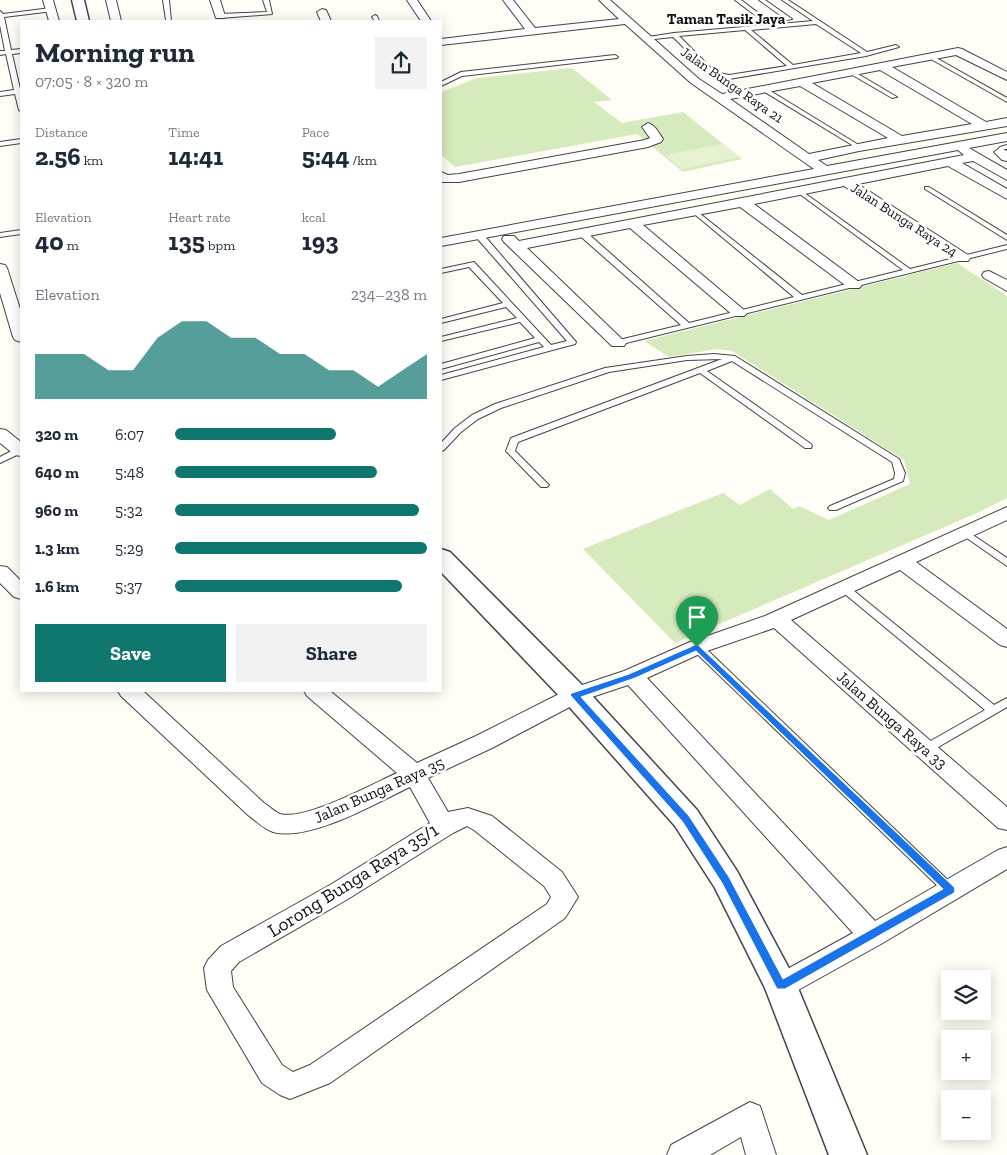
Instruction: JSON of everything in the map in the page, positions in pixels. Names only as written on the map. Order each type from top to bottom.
[{"type":"street","points":[[78,0],[83,20]]},
{"type":"street","points":[[111,0],[116,20]]},
{"type":"street","points":[[215,0],[220,16]]},
{"type":"street","points":[[412,0],[425,20]]},
{"type":"street","points":[[508,0],[533,32]]},
{"type":"street","name":"Jalan Bunga Raya 21","points":[[604,0],[695,81],[824,170]]},
{"type":"street","points":[[50,5],[54,20]]},
{"type":"street","points":[[442,42],[626,21]]},
{"type":"street","points":[[719,98],[762,88],[958,51],[1007,77]]},
{"type":"street","points":[[882,66],[984,126]]},
{"type":"street","points":[[800,81],[900,140]]},
{"type":"street","points":[[809,158],[859,147],[1007,122]]},
{"type":"street","points":[[442,177],[446,179],[459,178],[648,143],[657,139],[648,127]]},
{"type":"street","points":[[442,242],[1007,137]]},
{"type":"street","points":[[957,146],[1007,176]]},
{"type":"street","points":[[516,246],[975,157]]},
{"type":"street","points":[[950,162],[1007,194]]},
{"type":"street","name":"Jalan Bunga Raya 24","points":[[846,182],[963,258]]},
{"type":"street","points":[[742,202],[854,285]]},
{"type":"street","points":[[632,223],[739,313]]},
{"type":"street","points":[[500,231],[618,343]]},
{"type":"street","points":[[0,268],[4,295],[20,334]]},
{"type":"street","points":[[988,274],[1007,286]]},
{"type":"street","points":[[0,434],[20,449]]},
{"type":"street","name":"Jalan Bunga Raya 35","points":[[130,692],[256,809],[276,823],[300,823],[325,816],[415,775],[575,695],[632,676],[697,647],[777,619],[1007,513]]},
{"type":"street","points":[[442,558],[575,695],[686,818],[726,880],[781,986],[848,1155]]},
{"type":"street","points":[[903,562],[1007,640]]},
{"type":"street","points":[[0,572],[20,591]]},
{"type":"street","name":"Jalan Bunga Raya 33","points":[[777,619],[1007,821]]},
{"type":"street","points":[[632,676],[872,936]]},
{"type":"street","points":[[316,692],[415,775]]},
{"type":"street","name":"Lorong Bunga Raya 35/1","points":[[415,775],[444,826]]},
{"type":"street","name":"Lorong Bunga Raya 35/1","points":[[468,817],[483,823],[552,879],[565,897],[556,911],[320,1074],[290,1086],[272,1074],[220,990],[216,968],[230,954],[339,892],[444,826],[456,819],[468,817]]},
{"type":"street","points":[[781,986],[872,936],[1007,857]]},
{"type":"street","points":[[682,1155],[750,1116],[761,1155]]},
{"type":"lane","points":[[166,0],[169,20]]},
{"type":"lane","points":[[220,16],[270,13],[266,0]]},
{"type":"lane","points":[[738,0],[767,24],[816,22]]},
{"type":"lane","points":[[762,0],[789,19]]},
{"type":"lane","points":[[785,0],[866,54]]},
{"type":"lane","points":[[0,94],[19,92],[0,15],[50,5]]},
{"type":"lane","points":[[645,38],[746,28],[809,17]]},
{"type":"lane","points":[[253,20],[275,18]]},
{"type":"lane","points":[[746,28],[792,67]]},
{"type":"lane","points":[[674,35],[713,73],[729,77],[866,54],[896,47]]},
{"type":"lane","points":[[0,53],[20,51]]},
{"type":"lane","points":[[442,84],[461,74],[615,57]]},
{"type":"lane","points":[[931,57],[1007,100]]},
{"type":"lane","points":[[851,72],[894,97]]},
{"type":"lane","points":[[762,88],[859,147]]},
{"type":"lane","points":[[0,144],[20,141]]},
{"type":"lane","points":[[927,188],[1007,238]]},
{"type":"lane","points":[[799,191],[909,271]]},
{"type":"lane","points":[[694,212],[800,298]]},
{"type":"lane","points":[[0,235],[20,232]]},
{"type":"lane","points":[[582,233],[686,326]]},
{"type":"lane","points":[[442,378],[572,342],[479,235]]},
{"type":"lane","points":[[618,343],[1007,247]]},
{"type":"lane","points":[[442,271],[471,264],[549,348]]},
{"type":"lane","points":[[442,321],[508,304]]},
{"type":"lane","points":[[442,339],[521,319]]},
{"type":"lane","points":[[442,367],[541,340]]},
{"type":"lane","points":[[442,447],[458,430],[475,417],[498,406],[608,370],[687,358],[714,356],[732,358],[896,461],[900,473],[898,481],[833,508]]},
{"type":"lane","points":[[544,485],[510,451],[514,440],[732,358]]},
{"type":"lane","points":[[701,370],[808,446]]},
{"type":"lane","points":[[0,460],[20,450]]},
{"type":"lane","points":[[964,532],[1007,563]]},
{"type":"lane","points":[[844,588],[992,710]]},
{"type":"lane","points":[[697,647],[950,890]]},
{"type":"lane","points":[[924,750],[1007,702]]},
{"type":"green space","points":[[572,68],[612,100],[594,102],[622,123],[683,112],[742,159],[683,172],[637,134],[455,167],[442,156],[442,92],[477,78]]},
{"type":"green space","points":[[722,144],[740,157],[682,169],[665,155]]},
{"type":"green space","points":[[957,263],[1007,296],[1007,498],[977,513],[675,643],[583,549],[723,493],[740,505],[770,489],[793,509],[799,506],[829,520],[910,484],[904,460],[732,351],[717,349],[669,357],[644,341]]},
{"type":"district","name":"Taman Tasik Jaya","points":[[726,19]]},
{"type":"route","points":[[697,647],[950,890],[781,986],[726,880],[686,818],[575,695],[632,676],[697,647]]}]
